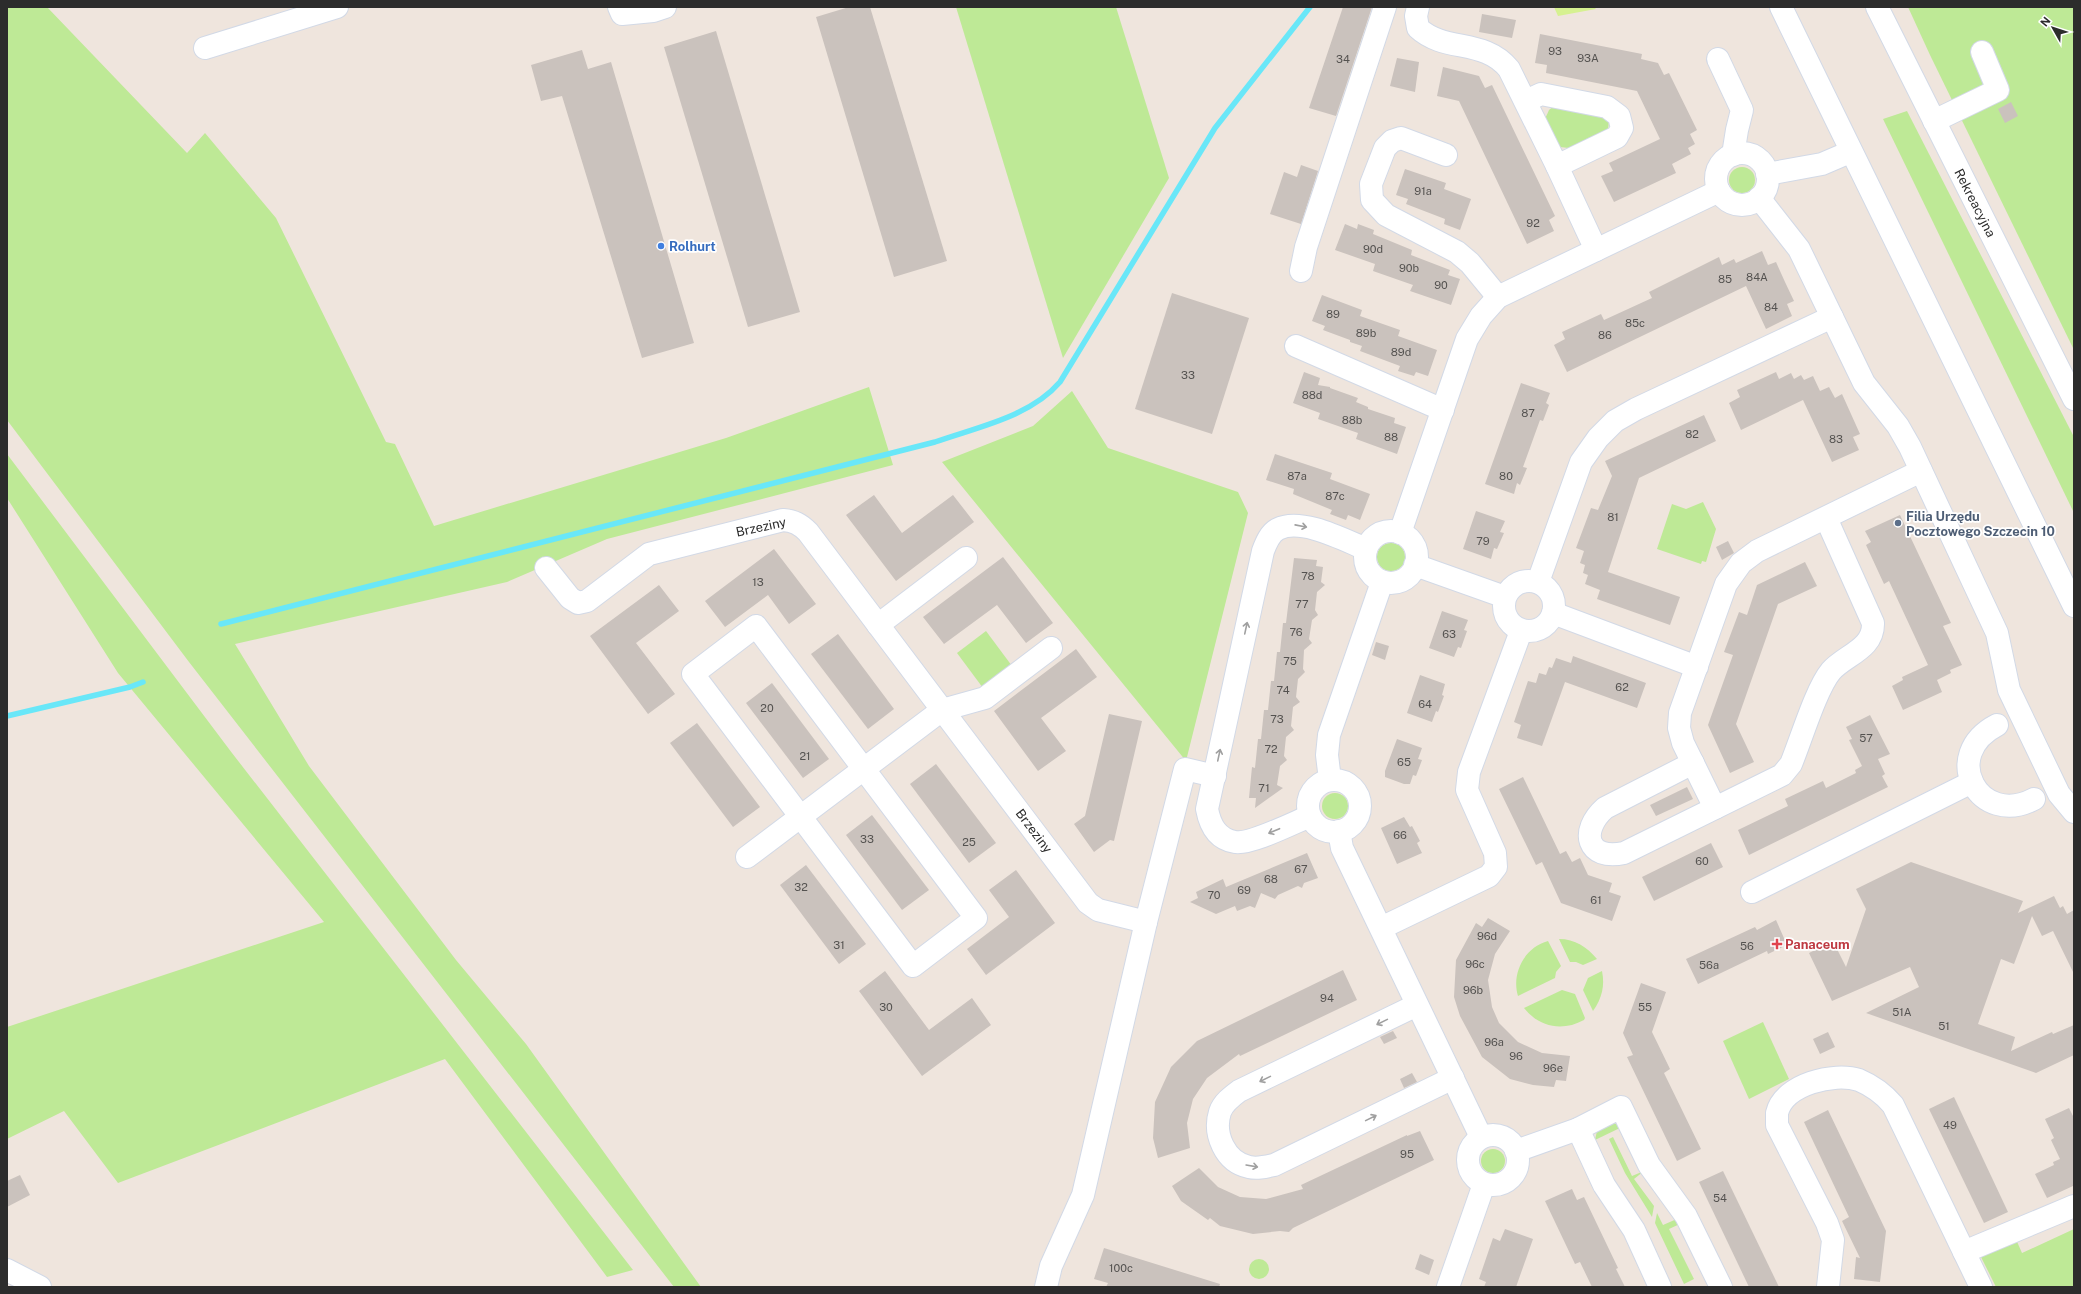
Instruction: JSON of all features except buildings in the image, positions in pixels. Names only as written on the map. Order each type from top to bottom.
[{"type":"street","points":[[205,48],[337,7]]},
{"type":"street","points":[[619,7],[622,14],[653,11],[665,7]]},
{"type":"street","points":[[1301,271],[1306,247],[1385,7]]},
{"type":"street","points":[[1418,7],[1416,16],[1418,28],[1426,35],[1437,40],[1482,50],[1501,60],[1509,70],[1526,101],[1596,250]]},
{"type":"street","points":[[1781,7],[1850,152],[2074,606]]},
{"type":"street","name":"Rekreacyjna","points":[[1877,7],[2074,399]]},
{"type":"street","points":[[1934,122],[1998,90],[1982,52]]},
{"type":"street","points":[[1718,59],[1742,110],[1733,155]]},
{"type":"street","points":[[1526,101],[1541,94],[1607,108],[1619,116],[1622,128],[1617,137],[1557,166]]},
{"type":"street","points":[[1446,155],[1402,138],[1392,140],[1385,148],[1371,184],[1372,200],[1386,215],[1457,252],[1470,263],[1498,297]]},
{"type":"street","points":[[1767,174],[1822,164],[1850,152]]},
{"type":"street","points":[[1748,154],[1755,157],[1761,162],[1767,174],[1766,190],[1759,198],[1745,205],[1737,205],[1730,202],[1719,191],[1717,177],[1718,170],[1722,164],[1733,155],[1748,154]]},
{"type":"street","points":[[1400,533],[1468,339],[1481,316],[1498,297],[1719,191]]},
{"type":"street","points":[[1759,198],[1799,249],[1864,383],[1898,426],[1910,447],[1997,633],[2009,690],[2059,794],[2074,812]]},
{"type":"street","points":[[1538,582],[1581,462],[1598,438],[1615,421],[1636,409],[1832,317]]},
{"type":"street","points":[[1296,346],[1423,403],[1442,410]]},
{"type":"street","points":[[1715,808],[1683,743],[1679,728],[1680,713],[1726,584],[1740,563],[1757,551],[1921,471]]},
{"type":"street","points":[[1694,764],[1605,808],[1591,823],[1589,833],[1591,842],[1595,848],[1603,854],[1613,856],[1624,854],[1782,775],[1791,764],[1823,682],[1841,662],[1863,647],[1869,640],[1873,631],[1873,623],[1826,518]]},
{"type":"street","name":"Brzeziny","points":[[546,568],[570,598],[578,603],[587,601],[649,554],[783,520],[792,521],[800,525],[808,532],[1088,902],[1098,910],[1146,922]]},
{"type":"street","points":[[1310,816],[1259,837],[1235,842],[1218,834],[1210,824],[1207,810],[1263,551],[1268,538],[1277,529],[1297,525],[1366,549]]},
{"type":"street","points":[[1392,532],[1400,533],[1412,543],[1415,550],[1415,565],[1411,572],[1398,582],[1382,582],[1375,578],[1366,565],[1366,549],[1370,541],[1380,534],[1392,532]]},
{"type":"street","points":[[878,625],[966,558]]},
{"type":"street","points":[[1415,565],[1505,597]]},
{"type":"street","points":[[1330,780],[1327,755],[1328,735],[1382,582]]},
{"type":"street","points":[[1522,582],[1538,582],[1550,591],[1554,606],[1554,613],[1545,627],[1529,632],[1521,631],[1514,627],[1504,613],[1505,597],[1515,585],[1522,582]]},
{"type":"street","points":[[1554,613],[1697,667]]},
{"type":"street","points":[[756,626],[863,769],[976,918],[913,966],[693,674],[756,626]]},
{"type":"street","points":[[1381,928],[1489,876],[1496,867],[1495,853],[1467,790],[1469,772],[1521,631]]},
{"type":"street","points":[[748,856],[942,710],[985,698],[1051,648]]},
{"type":"street","points":[[1997,725],[1981,735],[1971,750],[1968,766],[1972,782],[1978,791],[1995,804],[2016,806],[2034,799]]},
{"type":"street","points":[[1046,1287],[1051,1266],[1083,1195],[1146,922],[1185,769],[1215,776]]},
{"type":"street","points":[[1330,780],[1338,780],[1349,785],[1357,794],[1359,801],[1358,817],[1353,823],[1339,831],[1325,830],[1314,822],[1310,816],[1308,807],[1314,790],[1321,784],[1330,780]]},
{"type":"street","points":[[1752,892],[1972,782]]},
{"type":"street","points":[[1339,831],[1342,848],[1481,1137]]},
{"type":"street","points":[[1417,1005],[1239,1091],[1228,1100],[1220,1111],[1218,1124],[1219,1137],[1224,1148],[1231,1157],[1248,1167],[1260,1168],[1274,1165],[1453,1078]]},
{"type":"street","points":[[1828,1287],[1833,1240],[1827,1223],[1777,1125],[1777,1112],[1784,1101],[1794,1092],[1819,1080],[1846,1078],[1858,1080],[1874,1087],[1893,1105],[1980,1287]]},
{"type":"street","points":[[1516,1151],[1578,1129],[1621,1107],[1649,1165],[1686,1216],[1721,1287]]},
{"type":"street","points":[[1578,1129],[1604,1185],[1634,1230],[1660,1287]]},
{"type":"street","points":[[1488,1135],[1502,1136],[1508,1140],[1516,1151],[1518,1165],[1511,1178],[1498,1185],[1484,1184],[1471,1174],[1468,1166],[1469,1149],[1481,1137],[1488,1135]]},
{"type":"street","points":[[1448,1287],[1484,1184]]},
{"type":"street","points":[[1964,1252],[2074,1206]]},
{"type":"street","points":[[7,1270],[40,1287]]},
{"type":"green space","points":[[7,7],[47,7],[187,153],[205,133],[276,218],[386,442],[395,444],[434,526],[726,438],[869,387],[893,465],[607,539],[507,582],[235,644],[309,766],[456,960],[526,1044],[701,1287],[674,1287],[189,662],[7,420]]},
{"type":"green space","points":[[956,7],[1116,7],[1169,178],[1063,358]]},
{"type":"green space","points":[[1554,7],[1594,7],[1596,9],[1558,16]]},
{"type":"green space","points":[[1908,7],[2074,7],[2074,350],[1930,55]]},
{"type":"green space","points":[[1554,106],[1601,113],[1609,121],[1608,129],[1569,148],[1560,147],[1545,119],[1549,110]]},
{"type":"green space","points":[[1907,111],[2074,437],[2074,513],[1883,119]]},
{"type":"green space","points":[[1742,167],[1751,171],[1755,180],[1751,189],[1742,193],[1733,189],[1729,180],[1733,171]]},
{"type":"green space","points":[[1072,391],[1108,448],[1238,492],[1248,513],[1186,761],[942,462],[1033,426]]},
{"type":"green space","points":[[7,454],[232,753],[633,1270],[607,1277],[445,1059],[118,1183],[64,1111],[7,1139],[7,1027],[324,922],[118,673],[7,498]]},
{"type":"green space","points":[[1703,502],[1716,529],[1706,562],[1702,561],[1701,564],[1657,549],[1672,504],[1686,509]]},
{"type":"green space","points":[[1391,543],[1401,547],[1405,557],[1401,567],[1391,571],[1381,567],[1377,557],[1381,547]]},
{"type":"green space","points":[[986,631],[1012,666],[983,688],[957,653]]},
{"type":"green space","points":[[1335,793],[1344,797],[1348,806],[1344,815],[1335,819],[1326,815],[1322,806],[1326,797]]},
{"type":"green space","points":[[1559,939],[1570,940],[1580,944],[1597,959],[1583,965],[1576,962],[1570,962]]},
{"type":"green space","points":[[1548,941],[1561,966],[1556,972],[1555,978],[1518,996],[1516,979],[1522,962],[1533,949]]},
{"type":"green space","points":[[1602,971],[1602,992],[1593,1011],[1583,990],[1588,978]]},
{"type":"green space","points":[[1562,990],[1575,994],[1585,1018],[1584,1020],[1567,1026],[1551,1026],[1537,1020],[1524,1008]]},
{"type":"green space","points":[[1763,1022],[1789,1079],[1749,1099],[1723,1041]]},
{"type":"green space","points":[[1614,1123],[1622,1127],[1595,1140],[1597,1131]]},
{"type":"green space","points":[[1613,1137],[1632,1176],[1644,1171],[1634,1179],[1654,1206],[1652,1217],[1625,1173],[1609,1139]]},
{"type":"green space","points":[[1493,1149],[1501,1153],[1505,1161],[1501,1169],[1493,1173],[1485,1169],[1481,1161],[1485,1153]]},
{"type":"green space","points":[[1657,1213],[1663,1225],[1679,1218],[1682,1223],[1669,1229],[1694,1279],[1684,1284],[1655,1223]]},
{"type":"green space","points":[[2074,1229],[2074,1287],[1996,1287],[1979,1253],[2015,1237],[2022,1253]]},
{"type":"green space","points":[[1255,1259],[1263,1259],[1269,1265],[1269,1273],[1263,1279],[1255,1279],[1249,1273],[1249,1265]]},
{"type":"waterway","points":[[221,624],[935,442],[1002,420],[1034,404],[1048,394],[1060,382],[1215,128],[1310,7]]},
{"type":"waterway","points":[[7,716],[130,687],[143,682]]},
{"type":"place","name":"Rolhurt","points":[[661,246]]},
{"type":"place","name":"Filia Urzędu Pocztowego Szczecin 10","points":[[1898,523]]},
{"type":"place","name":"Panaceum","points":[[1777,944]]}]
